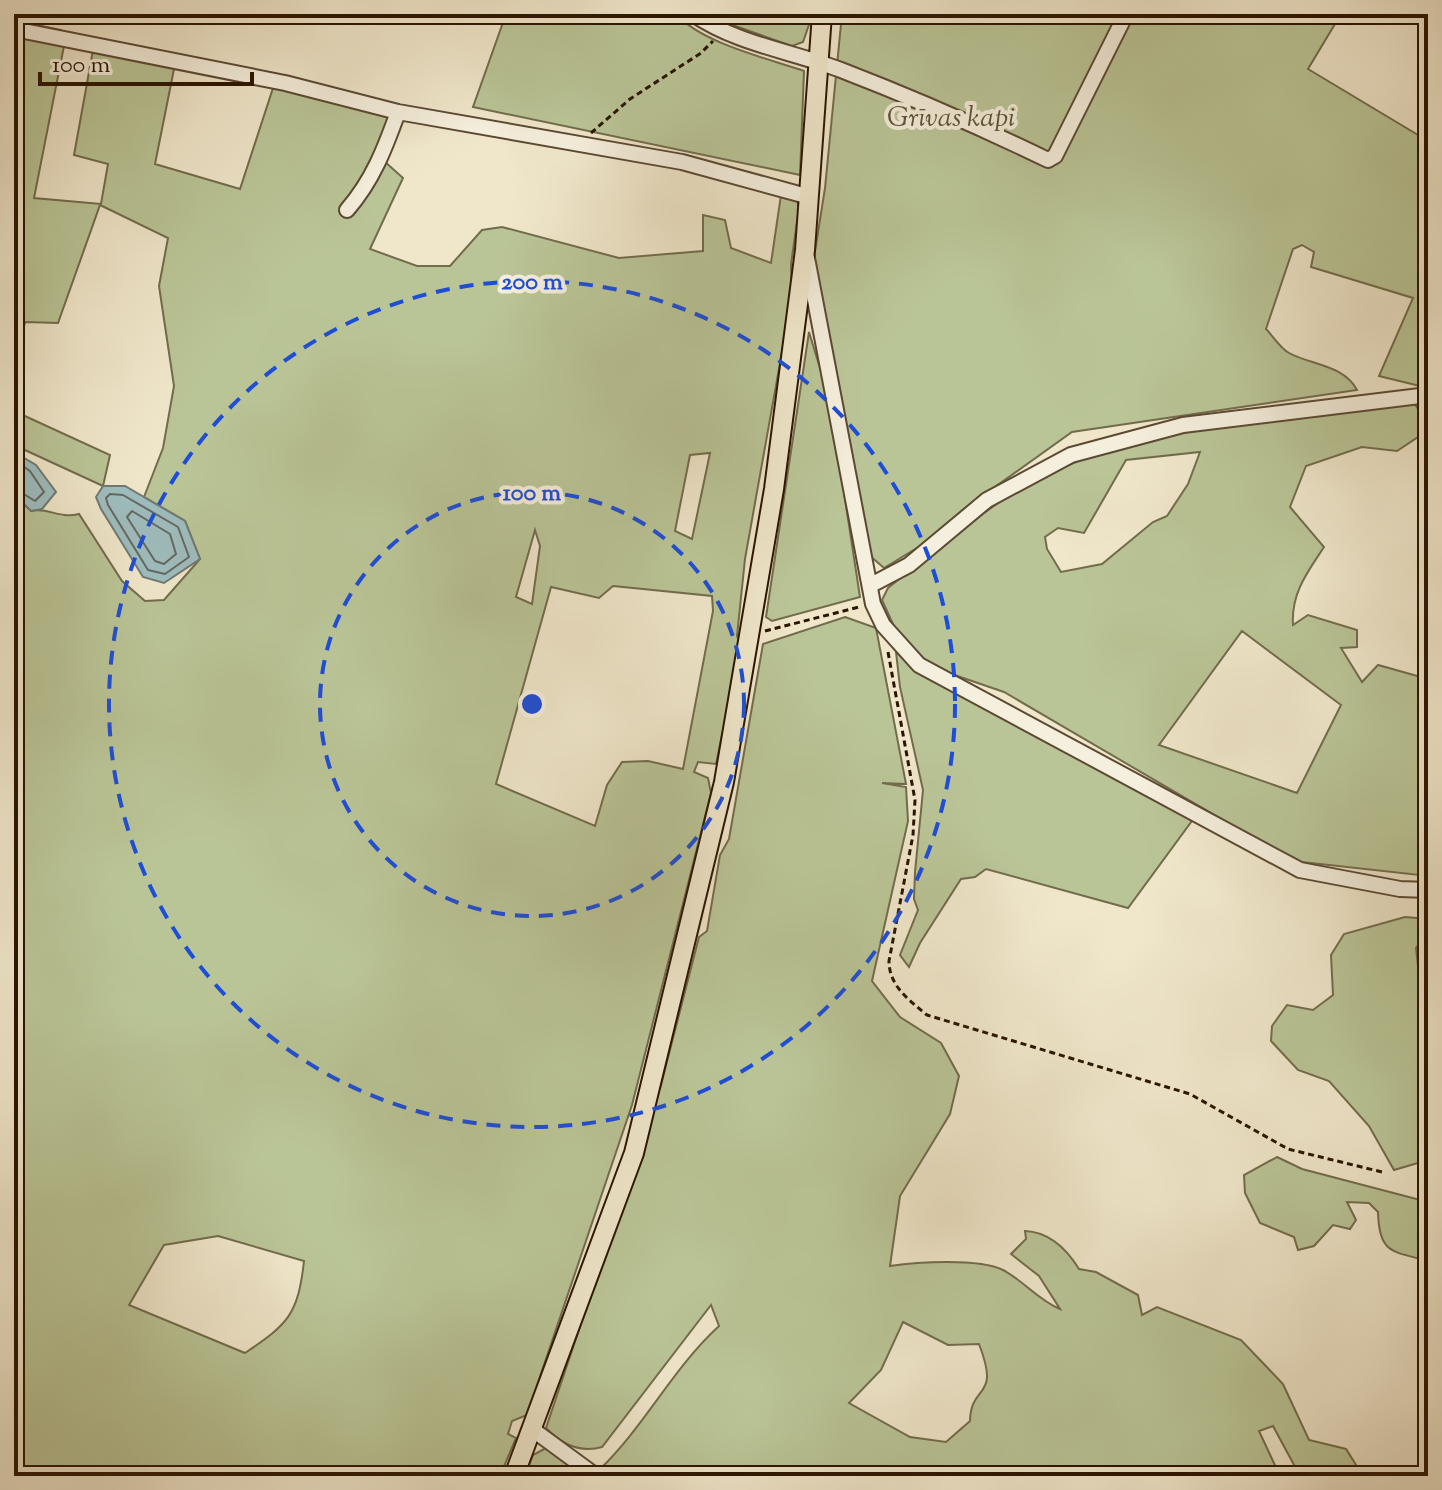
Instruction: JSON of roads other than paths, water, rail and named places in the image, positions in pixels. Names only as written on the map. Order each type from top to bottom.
[{"type":"main road","points":[[514,1476],[634,1153],[724,782],[750,635],[805,250],[822,14]]},
{"type":"street","points":[[693,14],[718,31],[819,64],[959,117],[1048,160],[1055,156],[1126,14]]},
{"type":"street","points":[[14,29],[285,83],[398,112],[682,162],[810,192]]},
{"type":"street","points":[[347,210],[366,189],[378,167],[398,112]]},
{"type":"street","points":[[805,250],[873,604],[883,625],[919,665],[1300,870],[1400,889],[1428,890]]},
{"type":"street","points":[[871,585],[909,565],[987,500],[1071,455],[1183,425],[1428,395]]},
{"type":"street","points":[[532,1429],[596,1476]]},
{"type":"water","points":[[14,452],[36,465],[56,492],[42,509],[31,511],[14,494]]},
{"type":"water","points":[[103,486],[125,486],[185,521],[200,559],[164,583],[143,577],[101,509],[96,497]]},
{"type":"park label","name":"Grīvas kapi","points":[[951,116]]}]
